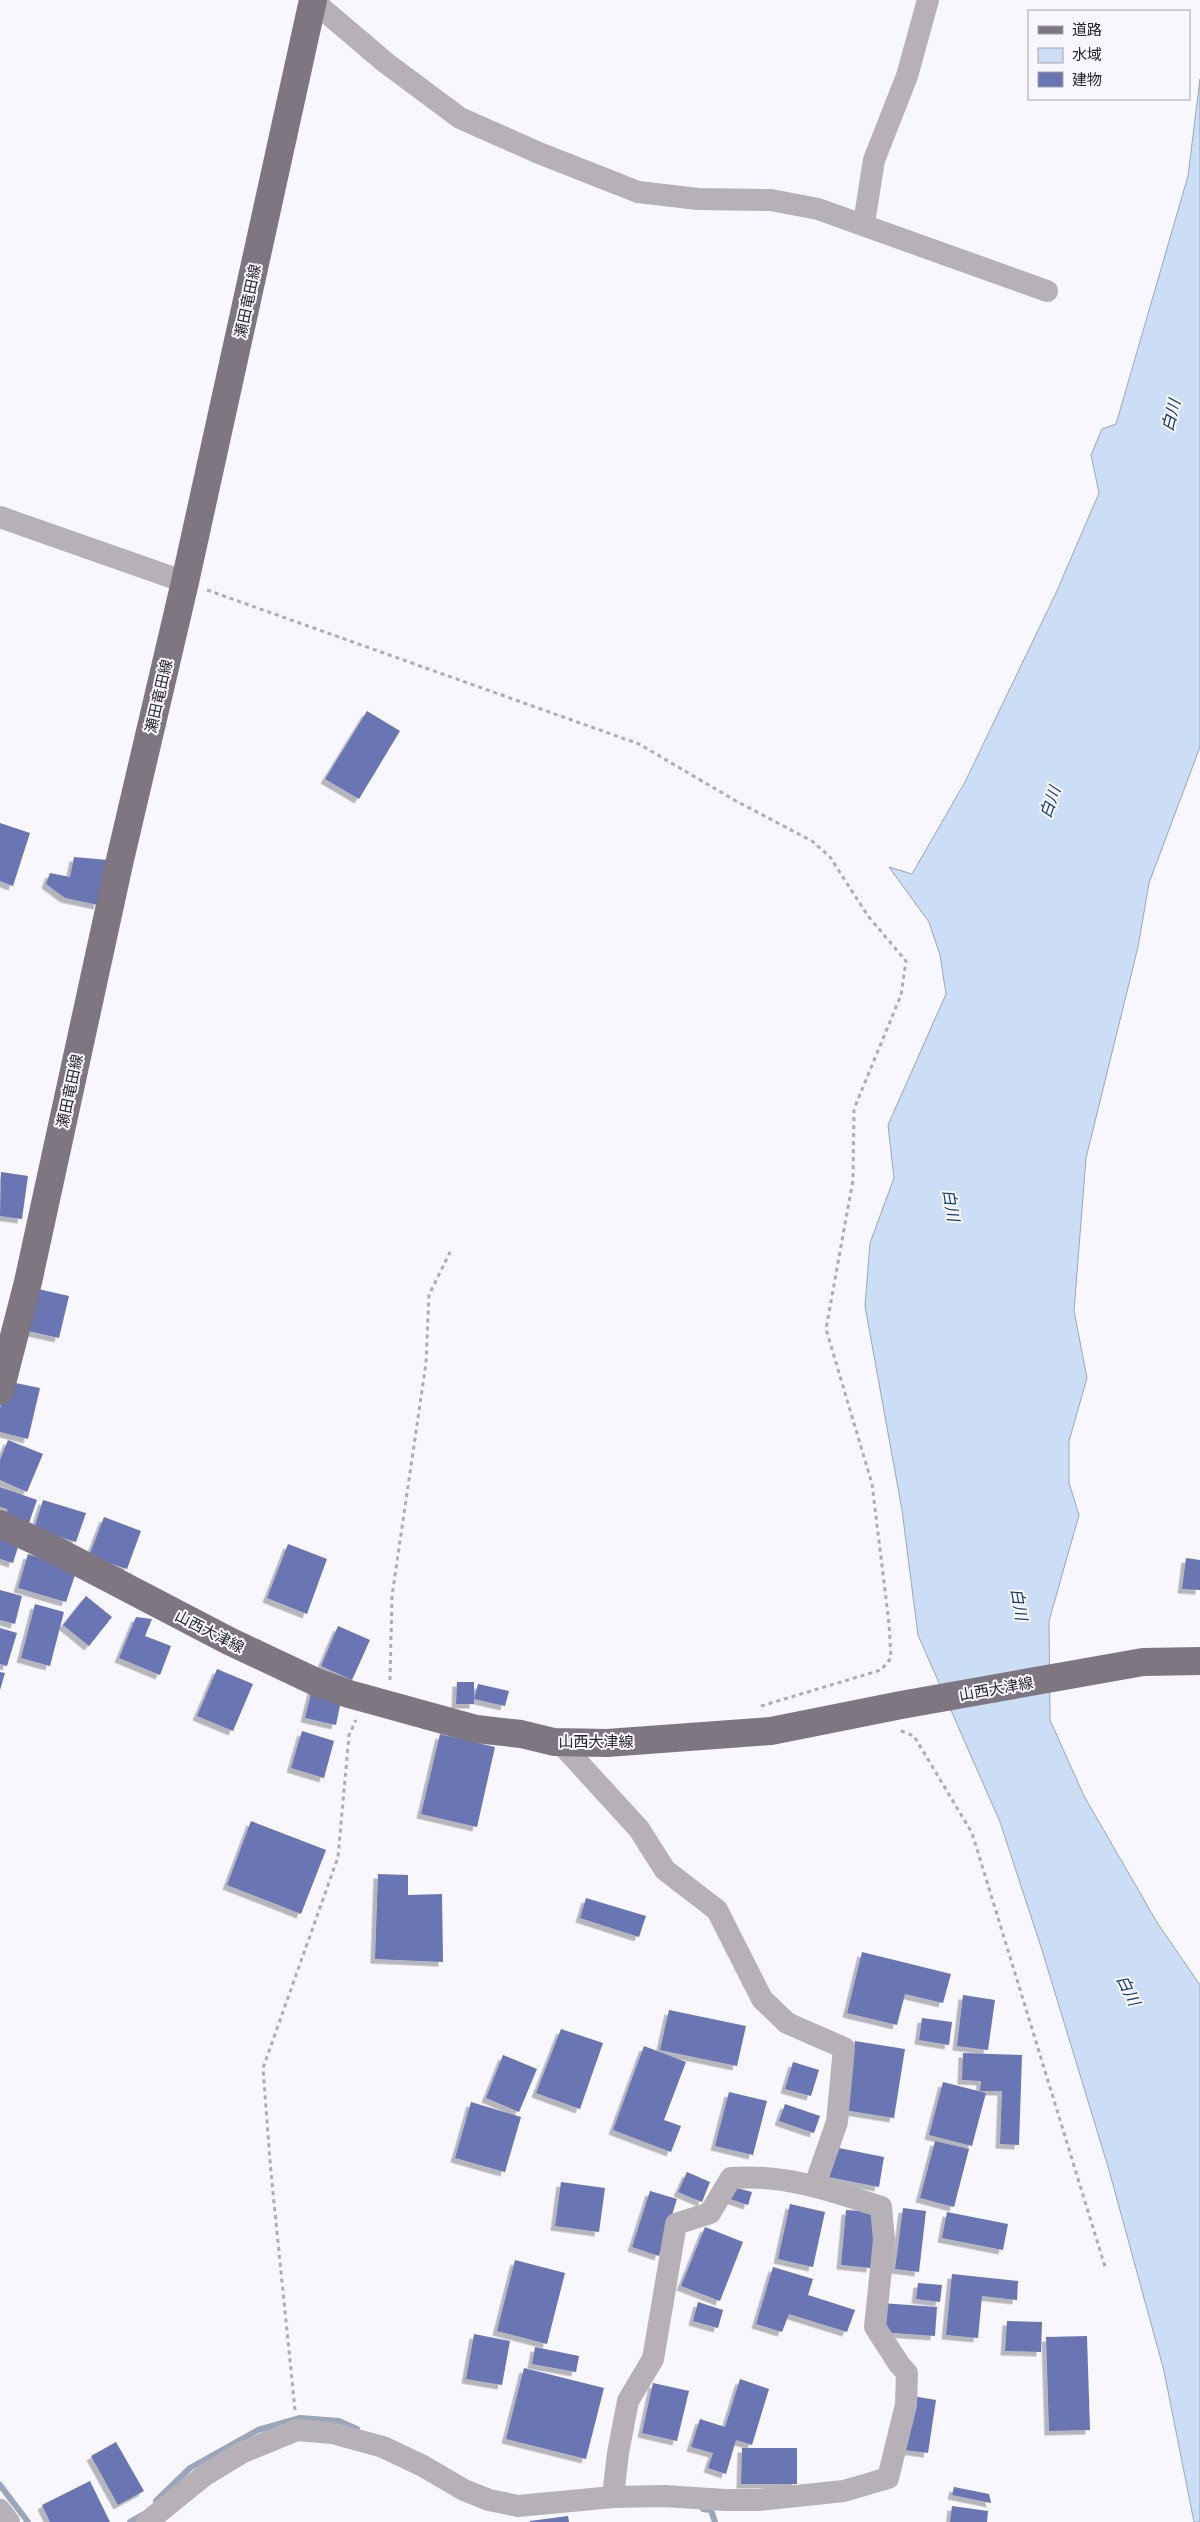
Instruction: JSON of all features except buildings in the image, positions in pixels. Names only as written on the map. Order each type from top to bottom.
[{"type":"main road","name":"瀬田竜田線","points":[[0,1391],[28,1282],[117,873],[185,582],[312,0]]},
{"type":"main road","name":"山西大津線","points":[[0,1524],[53,1549],[228,1642],[316,1682],[377,1702],[476,1729],[521,1734],[554,1742],[607,1743],[770,1731],[901,1705],[1144,1662],[1200,1661]]},
{"type":"street","points":[[312,0],[386,63],[460,118],[539,153],[638,192],[698,199],[771,200],[818,209],[864,223],[1047,291]]},
{"type":"street","points":[[864,223],[874,160],[907,76],[928,0]]},
{"type":"street","points":[[0,517],[185,582]]},
{"type":"street","points":[[554,1742],[564,1747],[639,1829],[665,1870],[717,1910],[762,1999],[787,2023],[844,2048],[837,2122],[815,2185]]},
{"type":"street","points":[[148,2522],[205,2474],[243,2452],[297,2430],[332,2433],[383,2447],[423,2466],[464,2490],[489,2500],[518,2506],[613,2497],[664,2496],[759,2500],[844,2491],[888,2478],[906,2405],[907,2373],[898,2364],[875,2327],[884,2240],[881,2207],[815,2185],[757,2176],[731,2178],[710,2213],[676,2224],[653,2359],[628,2401],[618,2452],[613,2497]]},
{"type":"street","points":[[0,2510],[8,2522]]},
{"type":"path","points":[[185,582],[639,744],[736,801],[812,841],[830,857],[868,916],[906,961],[901,995],[854,1109],[853,1180],[826,1329],[872,1484],[889,1624],[891,1658],[881,1670],[758,1707]]},
{"type":"path","points":[[297,2430],[271,2173],[263,2068],[338,1857],[349,1735],[377,1702],[426,1363],[429,1295],[450,1252]]},
{"type":"path","points":[[892,1732],[901,1731],[914,1736],[972,1833],[1106,2270]]},
{"type":"water","name":"白川","points":[[1200,79],[1200,747],[1149,883],[1138,947],[1086,1158],[1074,1311],[1087,1378],[1069,1441],[1069,1483],[1079,1515],[1049,1621],[1050,1720],[1084,1796],[1158,1924],[1200,1985],[1200,2522],[1194,2522],[1164,2371],[1109,2170],[1042,1950],[1000,1822],[918,1635],[902,1510],[865,1306],[870,1243],[894,1178],[888,1125],[946,994],[940,955],[929,922],[889,867],[912,874],[965,782],[1056,593],[1099,493],[1091,455],[1102,429],[1116,424],[1188,176]]},
{"type":"waterway","points":[[156,2501],[190,2468],[258,2430],[300,2418],[339,2421],[357,2429]]},
{"type":"waterway","points":[[0,2485],[28,2522]]},
{"type":"waterway","points":[[703,2509],[711,2510],[715,2522]]},
{"type":"waterway","points":[[130,2522],[142,2515]]}]
